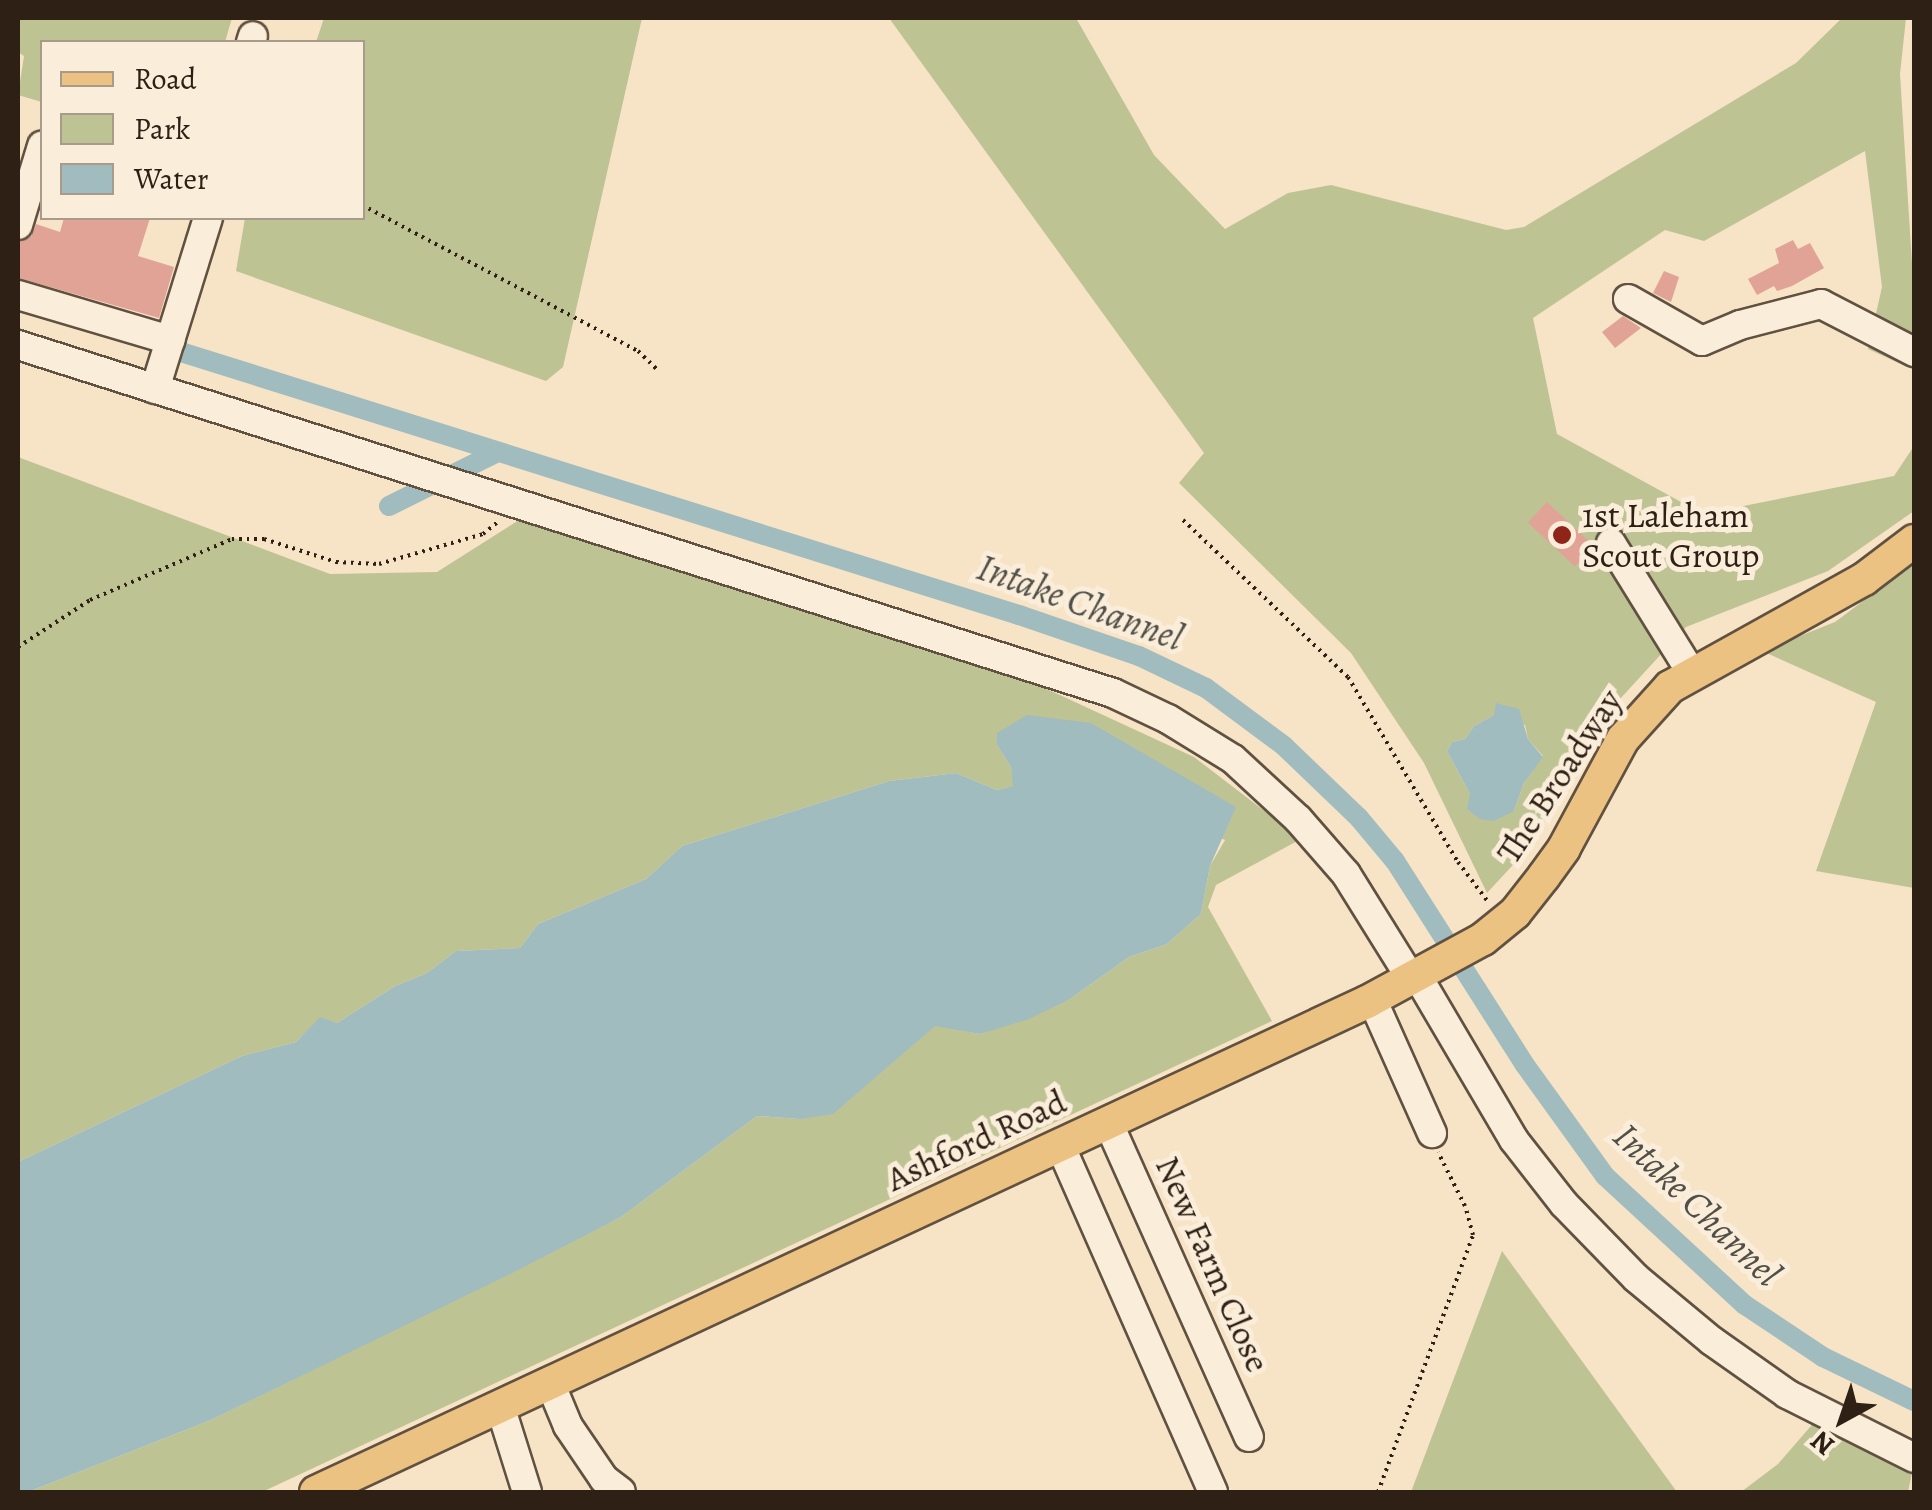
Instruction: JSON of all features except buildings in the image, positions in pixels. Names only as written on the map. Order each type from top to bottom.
[{"type":"main road","name":"The Broadway","points":[[1494,931],[1564,848],[1623,739],[1646,710],[1691,672],[1810,610],[1914,541]]},
{"type":"main road","name":"Ashford Road","points":[[327,1490],[1372,1000],[1419,977],[1494,931]]},
{"type":"street","points":[[18,225],[40,153]]},
{"type":"street","points":[[155,389],[207,220]]},
{"type":"street","points":[[18,295],[170,340]]},
{"type":"street","points":[[1628,299],[1702,341],[1740,326],[1821,304],[1914,352]]},
{"type":"street","points":[[18,346],[1113,693],[1168,719],[1233,759],[1298,818],[1346,874],[1419,977],[1514,1140],[1564,1204],[1636,1278],[1712,1341],[1787,1394],[1914,1458]]},
{"type":"street","points":[[1611,543],[1691,672]]},
{"type":"street","points":[[1372,1000],[1432,1134]]},
{"type":"street","name":"New Farm Close","points":[[1108,1122],[1249,1437]]},
{"type":"street","points":[[1060,1145],[1214,1492]]},
{"type":"street","points":[[551,1385],[568,1426],[604,1479],[620,1492]]},
{"type":"street","points":[[501,1409],[527,1492]]},
{"type":"path","points":[[365,207],[638,351],[658,370]]},
{"type":"path","points":[[18,647],[90,600],[232,540],[264,539],[336,562],[379,564],[482,534],[508,501]]},
{"type":"path","points":[[1184,520],[1348,677],[1458,862],[1494,931]]},
{"type":"path","points":[[1378,1492],[1473,1235],[1432,1134]]},
{"type":"green space","points":[[18,18],[232,18],[226,40],[40,40],[40,101],[18,95],[24,56],[18,52]]},
{"type":"green space","points":[[324,18],[642,18],[563,367],[546,381],[236,271],[245,220],[365,220],[365,40],[317,40]]},
{"type":"green space","points":[[889,18],[1076,18],[1154,155],[1225,229],[1288,193],[1331,185],[1506,230],[1524,227],[1796,63],[1842,18],[1906,18],[1900,74],[1914,295],[1914,370],[1868,349],[1882,287],[1865,151],[1704,241],[1665,230],[1533,318],[1557,434],[1703,514],[1894,476],[1914,446],[1914,511],[1828,571],[1686,627],[1586,736],[1535,841],[1487,893],[1424,763],[1351,653],[1179,483],[1204,453]],"holes":[[[1494,715],[1525,725],[1528,739],[1543,756],[1524,783],[1514,811],[1470,794],[1447,751],[1452,742],[1465,739],[1474,726]]]},
{"type":"green space","points":[[18,457],[330,574],[437,572],[519,520],[1010,672],[1194,757],[1301,839],[1216,885],[1208,907],[1272,1021],[262,1492],[28,1492],[211,1420],[621,1217],[757,1116],[799,1119],[935,1025],[980,1034],[1070,999],[1129,957],[1167,944],[1201,914],[1210,866],[1225,840],[997,745],[1011,767],[1014,786],[997,790],[956,773],[889,781],[682,846],[646,879],[538,924],[520,948],[456,951],[427,973],[395,986],[337,1023],[320,1018],[296,1042],[242,1056],[18,1162]]},
{"type":"green space","points":[[1914,563],[1914,888],[1816,871],[1876,702],[1762,651],[1835,622]]},
{"type":"green space","points":[[1502,1251],[1677,1492],[1411,1492]]},
{"type":"green space","points":[[1817,1419],[1914,1463],[1908,1492],[1741,1492],[1778,1464]]},
{"type":"water","points":[[1496,703],[1519,709],[1528,739],[1543,757],[1524,783],[1514,811],[1494,821],[1480,819],[1467,809],[1470,794],[1447,751],[1452,742],[1465,739],[1474,726],[1494,715]]},
{"type":"water","points":[[1027,715],[1091,723],[1236,807],[1210,866],[1201,914],[1167,944],[1129,957],[1070,999],[1029,1019],[980,1034],[935,1026],[833,1114],[799,1119],[757,1116],[621,1217],[514,1272],[211,1420],[28,1492],[18,1492],[18,1162],[242,1056],[296,1042],[320,1017],[337,1023],[395,986],[427,973],[456,951],[520,948],[538,924],[646,879],[682,846],[889,781],[956,773],[997,790],[1013,786],[1011,767],[997,745],[997,733]]},
{"type":"waterway","name":"Intake Channel","points":[[184,353],[1019,615],[1139,656],[1206,688],[1284,746],[1359,818],[1395,861],[1525,1065],[1605,1176],[1745,1305],[1823,1357],[1914,1401]]},
{"type":"waterway","points":[[389,506],[496,453]]},
{"type":"place","name":"1st Laleham Scout Group","points":[[1562,535]]}]
